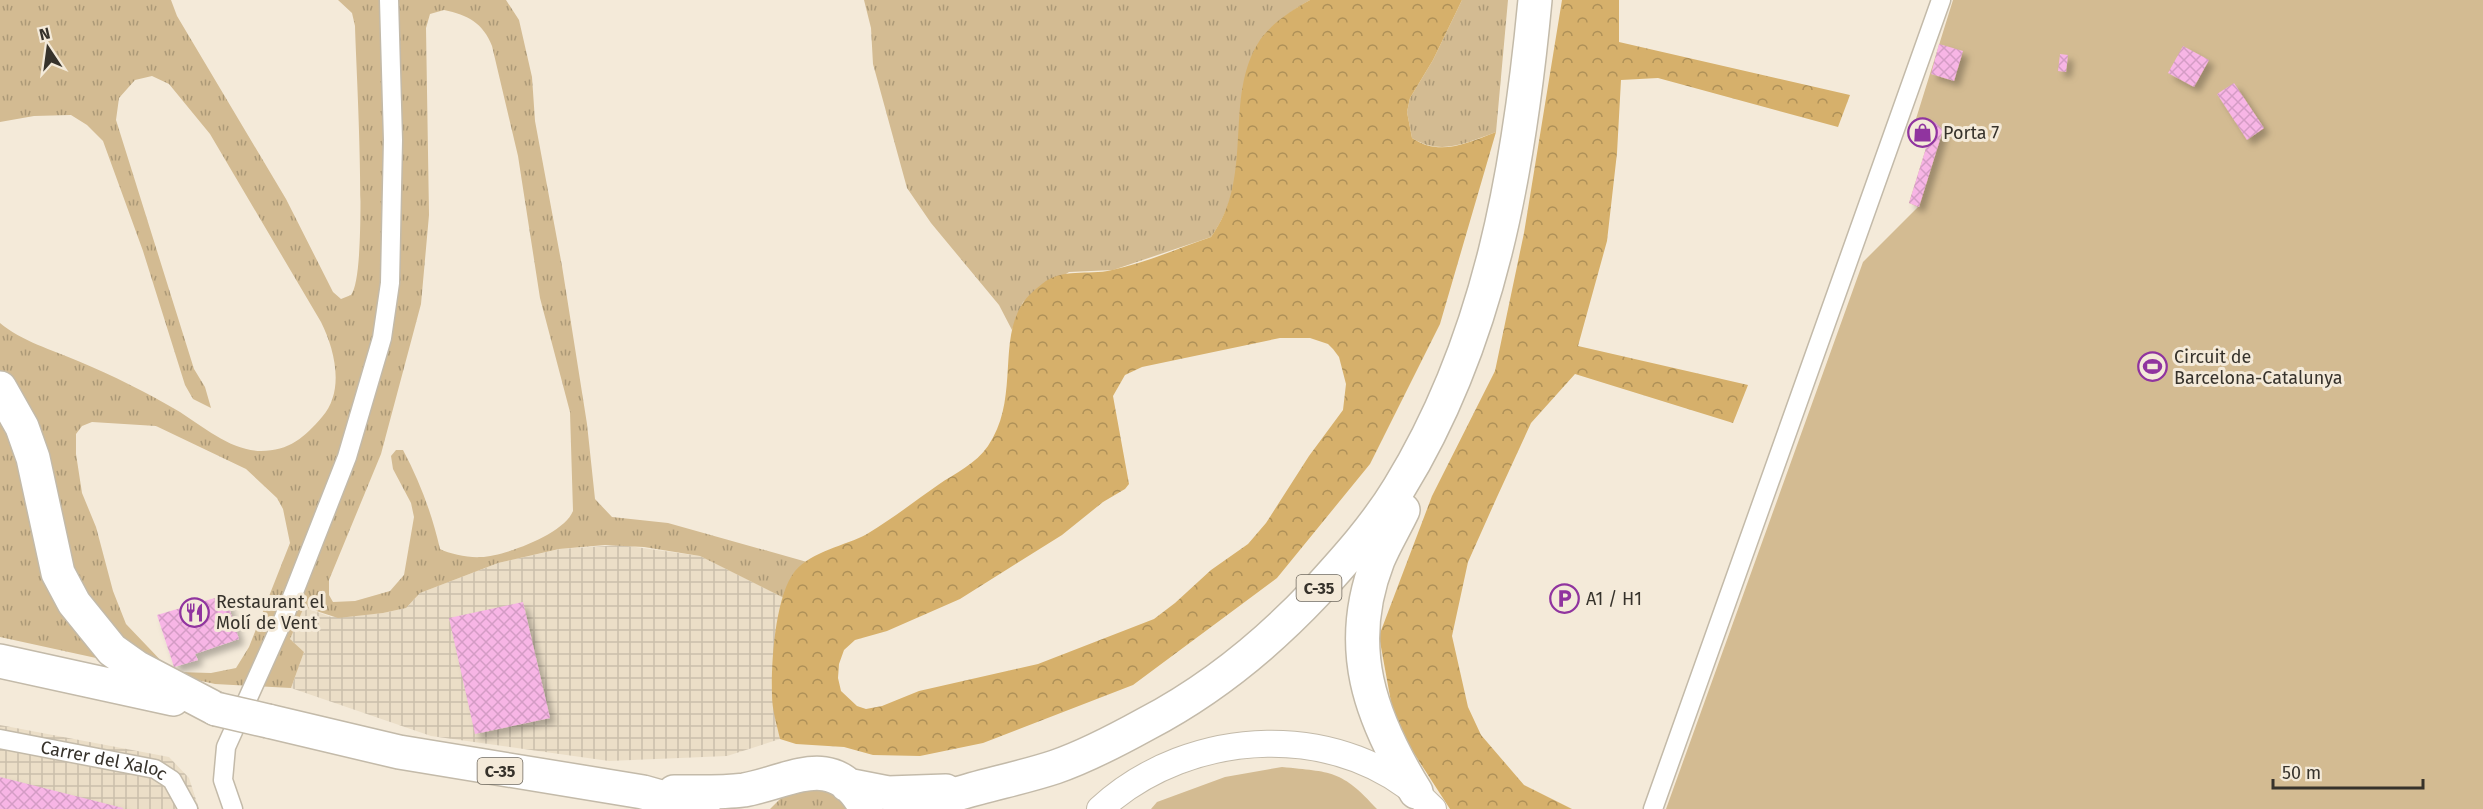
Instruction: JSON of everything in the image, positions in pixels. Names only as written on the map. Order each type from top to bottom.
[{"type":"highway","name":"C-35","points":[[918,809],[969,789],[1055,767],[1094,751],[1185,701],[1250,655],[1291,618],[1364,538],[1398,489],[1441,410],[1468,348],[1506,212],[1523,115],[1535,0]]},
{"type":"highway","points":[[0,388],[22,427],[33,458],[58,573],[74,603],[112,650],[136,667],[216,709]]},
{"type":"highway","points":[[1425,800],[1393,754],[1371,698],[1362,664],[1362,630],[1378,561],[1422,464],[1441,410]]},
{"type":"highway","name":"C-35","points":[[3,662],[410,754],[643,792],[703,809]]},
{"type":"highway","name":"C-35","points":[[643,792],[725,792],[808,773],[829,775],[856,797],[969,789]]},
{"type":"highway","name":"C-35","points":[[754,809],[760,798],[779,781]]},
{"type":"street","points":[[233,809],[224,780],[226,747],[283,620],[347,457],[382,338],[390,283],[393,140],[389,0]]},
{"type":"street","points":[[1653,809],[1941,0]]},
{"type":"street","name":"Carrer del Xaloc","points":[[0,739],[156,769],[172,780],[188,809]]},
{"type":"street","points":[[1100,809],[1117,793],[1143,777],[1195,753],[1233,746],[1275,743],[1310,746],[1356,760],[1425,800]]},
{"type":"shaded area","points":[[621,545],[700,556],[784,598],[775,644],[772,693],[780,739],[727,756],[609,761],[431,736],[291,688],[304,652],[290,639],[303,607],[331,617],[383,613],[406,608],[420,593],[498,563],[560,549]]},
{"type":"shaded area","points":[[0,725],[169,757],[189,778],[199,809],[0,809]]},
{"type":"green space","points":[[0,0],[171,0],[177,16],[286,199],[333,292],[341,299],[351,295],[356,279],[359,249],[360,168],[355,26],[352,13],[338,0],[506,0],[519,20],[532,77],[535,121],[562,266],[587,424],[595,499],[612,517],[668,523],[807,562],[796,571],[784,598],[700,556],[644,547],[605,545],[559,549],[498,563],[420,593],[406,608],[338,618],[304,607],[290,639],[304,652],[291,688],[215,684],[0,637],[0,323],[27,340],[130,385],[180,412],[218,437],[250,450],[280,448],[303,437],[329,407],[334,395],[335,370],[334,358],[321,322],[210,134],[169,84],[152,76],[135,80],[119,98],[116,120],[194,369],[205,387],[211,408],[193,399],[185,385],[143,251],[103,141],[87,125],[71,115],[34,116],[0,122]],"holes":[[[444,10],[474,21],[484,31],[492,46],[518,156],[540,298],[570,412],[573,511],[558,528],[533,542],[504,553],[481,557],[465,556],[440,549],[415,474],[403,450],[396,450],[391,456],[393,469],[411,503],[414,517],[404,575],[390,591],[355,601],[333,602],[329,595],[329,580],[381,454],[421,304],[429,215],[426,28],[430,14]],[[92,422],[156,426],[246,469],[277,498],[283,509],[290,543],[249,647],[236,668],[211,673],[177,672],[168,668],[126,624],[113,591],[96,527],[82,493],[76,454],[76,434],[82,426]]]},
{"type":"green space","points":[[864,0],[1310,0],[1276,25],[1256,52],[1245,81],[1236,175],[1228,206],[1211,237],[1113,270],[1069,272],[1023,302],[1012,330],[999,305],[931,223],[907,188],[873,64],[871,28]]},
{"type":"green space","points":[[1310,0],[1462,0],[1433,60],[1410,98],[1407,112],[1412,138],[1422,144],[1443,147],[1464,144],[1496,132],[1440,324],[1370,464],[1277,578],[1133,685],[983,743],[920,756],[873,755],[844,747],[796,744],[780,739],[772,701],[774,648],[783,596],[795,571],[810,558],[867,534],[978,458],[998,428],[1006,390],[1011,335],[1015,318],[1025,300],[1042,284],[1058,275],[1103,272],[1124,267],[1211,237],[1224,213],[1232,189],[1243,87],[1249,63],[1260,40],[1270,28]],"holes":[[[1280,338],[1310,338],[1328,344],[1339,357],[1346,384],[1343,410],[1309,456],[1266,523],[1248,544],[1211,570],[1154,619],[1038,664],[919,691],[882,706],[866,709],[857,706],[841,691],[838,678],[839,664],[844,650],[855,640],[887,631],[960,599],[1062,535],[1103,502],[1125,489],[1129,484],[1113,396],[1125,375],[1142,367]]]},
{"type":"green space","points":[[1462,0],[1508,0],[1496,132],[1454,146],[1433,146],[1412,138],[1407,112],[1410,98],[1433,60]]},
{"type":"green space","points":[[1562,0],[1619,0],[1619,42],[1850,95],[1838,127],[1658,78],[1621,80],[1617,153],[1607,241],[1578,346],[1748,385],[1733,423],[1575,374],[1531,423],[1468,562],[1452,636],[1468,707],[1481,735],[1524,785],[1572,809],[1450,809],[1395,724],[1379,636],[1432,496],[1495,371],[1524,233]]},
{"type":"green space","name":"Circuit de Barcelona-Catalunya","points":[[1953,0],[2483,0],[2483,809],[1666,809],[1863,262],[1918,207],[1909,203],[1927,145],[1911,126],[1915,122]]},
{"type":"green space","points":[[1282,767],[1335,775],[1354,787],[1377,809],[1151,809],[1157,802],[1225,777]]},
{"type":"green space","points":[[816,787],[832,792],[850,809],[770,809],[785,794]]},
{"type":"building","points":[[1939,44],[1963,51],[1954,81],[1931,74]]},
{"type":"building","points":[[2183,46],[2209,60],[2194,87],[2168,73]]},
{"type":"building","points":[[2060,54],[2068,55],[2066,72],[2058,71]]},
{"type":"building","points":[[2234,83],[2264,128],[2247,140],[2217,94]]},
{"type":"building","points":[[1922,117],[1928,125],[1935,122],[1943,130],[1919,207],[1909,203],[1927,145],[1911,126]]},
{"type":"building","points":[[225,595],[239,639],[195,654],[198,660],[174,667],[157,615]]},
{"type":"building","points":[[523,602],[550,718],[475,734],[449,618]]},
{"type":"building","points":[[0,777],[123,808],[123,809],[0,809]]},
{"type":"place","name":"Porta 7","points":[[1922,133]]},
{"type":"place","name":"Circuit de Barcelona-Catalunya","points":[[2153,367]]},
{"type":"place","name":"A1 / H1","points":[[1565,599]]},
{"type":"place","name":"Restaurant el Molí de Vent","points":[[195,612]]}]
